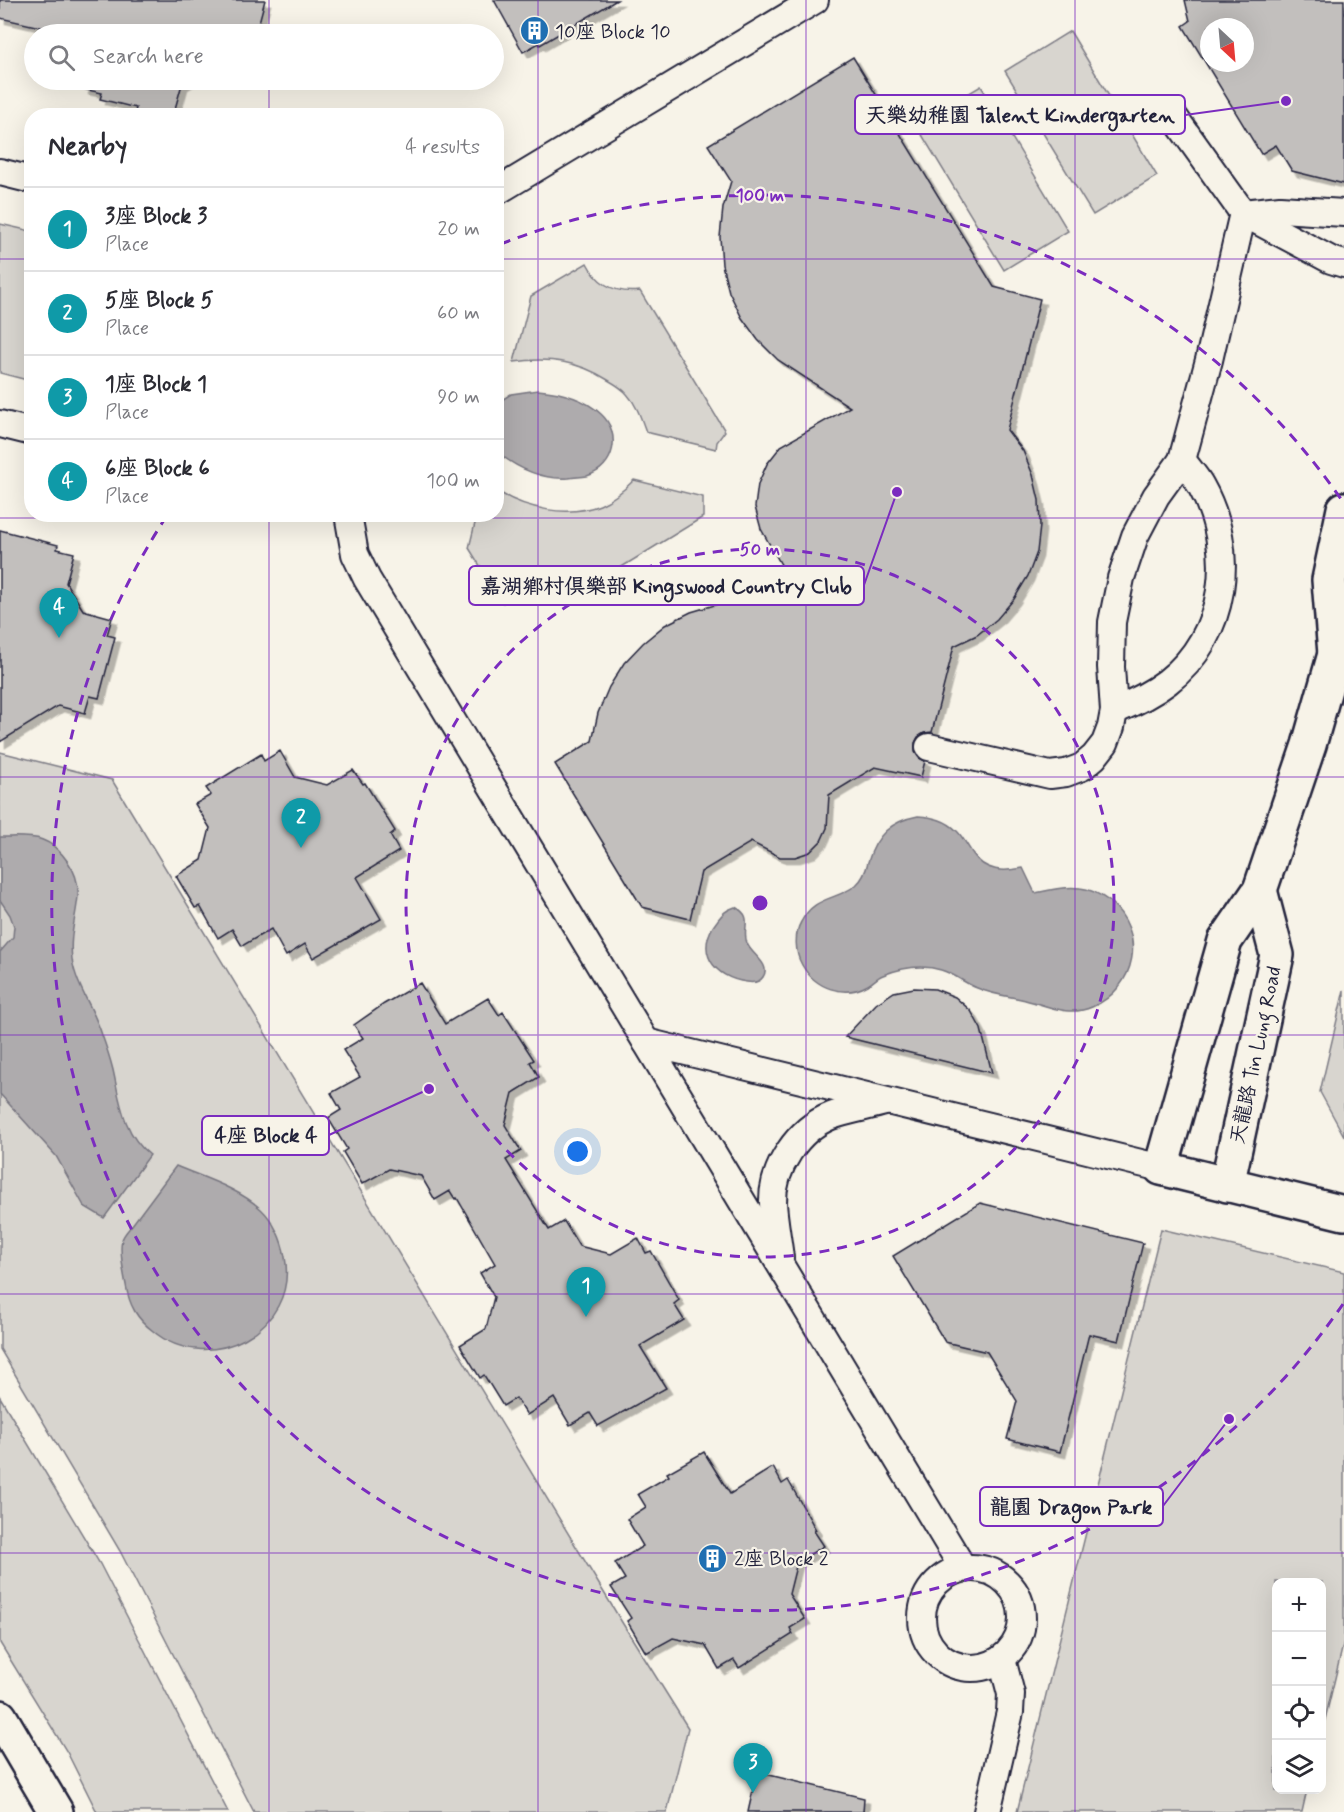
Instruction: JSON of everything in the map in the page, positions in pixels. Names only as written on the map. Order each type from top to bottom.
[{"type":"street","points":[[1344,509],[1329,580],[1339,647],[1260,890],[1225,941],[1161,1168],[1344,1214]]},
{"type":"street","name":"天龍路 Tin Lung Road","points":[[1227,1185],[1277,955],[1260,890]]},
{"type":"street","points":[[0,1717],[56,1812]]},
{"type":"lane","points":[[504,187],[815,0]]},
{"type":"lane","points":[[1175,118],[1243,213],[1331,260],[1344,264]]},
{"type":"lane","points":[[0,172],[24,178]]},
{"type":"lane","points":[[1243,213],[1280,209],[1344,213]]},
{"type":"lane","points":[[929,747],[1050,775],[1066,773],[1082,767],[1105,743],[1114,711],[1110,667],[1112,622],[1121,578],[1135,536],[1156,496],[1182,460],[1209,360],[1243,213]]},
{"type":"lane","points":[[0,424],[24,430]]},
{"type":"lane","points":[[1114,711],[1143,699],[1169,681],[1190,658],[1207,633],[1217,603],[1223,573],[1222,542],[1214,513],[1201,484],[1182,460]]},
{"type":"lane","points":[[349,522],[355,554],[367,579],[963,1568]]},
{"type":"lane","points":[[646,1042],[1161,1168]]},
{"type":"lane","points":[[781,1267],[773,1202],[777,1178],[786,1155],[805,1132],[830,1117],[888,1102]]},
{"type":"lane","points":[[963,1568],[980,1569],[997,1574],[1010,1584],[1019,1598],[1022,1615],[1020,1631],[1014,1647],[1002,1659],[986,1666],[970,1668],[955,1665],[940,1656],[930,1644],[923,1630],[926,1598],[935,1584],[948,1574],[963,1568]]},
{"type":"lane","points":[[987,1812],[1010,1712],[1011,1694],[1002,1659]]},
{"type":"shaded area","points":[[1070,31],[1157,176],[1093,215],[1005,71]]},
{"type":"shaded area","points":[[981,86],[1068,231],[1004,270],[916,125]]},
{"type":"shaded area","points":[[0,224],[24,229],[24,379],[0,373]]},
{"type":"shaded area","points":[[587,263],[596,277],[608,286],[623,291],[640,291],[725,431],[717,442],[716,449],[646,432],[636,407],[625,392],[586,368],[551,360],[514,362],[531,296]]},
{"type":"shaded area","points":[[538,390],[555,392],[580,400],[594,408],[608,422],[612,431],[612,449],[604,466],[587,476],[559,478],[530,472],[504,457],[504,398],[511,394]]},
{"type":"shaded area","points":[[634,480],[703,497],[703,517],[563,603],[540,591],[526,591],[503,603],[469,548],[475,522],[504,522],[504,495],[533,507],[574,511],[600,505],[618,494]]},
{"type":"shaded area","points":[[0,752],[112,780],[688,1728],[667,1812],[254,1812],[120,1551],[0,1349]]},
{"type":"shaded area","points":[[918,816],[939,820],[953,827],[978,860],[989,867],[1002,870],[1023,868],[1035,893],[1063,888],[1080,888],[1109,901],[1121,914],[1129,928],[1132,944],[1132,959],[1119,987],[1092,1007],[1065,1011],[988,992],[946,972],[926,967],[890,973],[859,989],[849,991],[831,989],[814,980],[802,965],[798,955],[796,938],[801,922],[813,907],[858,883],[864,875],[875,844],[886,831],[908,818]]},
{"type":"shaded area","points":[[0,837],[30,837],[46,841],[61,853],[76,878],[78,896],[71,943],[74,969],[99,1025],[128,1127],[141,1147],[150,1155],[104,1218],[84,1206],[56,1156],[0,1094],[0,952],[13,937],[14,926],[0,900]]},
{"type":"shaded area","points":[[735,907],[746,919],[747,943],[765,968],[763,977],[756,982],[725,975],[717,969],[707,952],[710,932],[723,914]]},
{"type":"shaded area","points":[[1344,990],[1344,1136],[1320,1092]]},
{"type":"shaded area","points":[[176,1166],[242,1195],[261,1209],[277,1231],[284,1251],[286,1283],[278,1306],[264,1325],[244,1339],[222,1347],[198,1349],[175,1344],[142,1322],[127,1292],[121,1256],[123,1238]]},
{"type":"shaded area","points":[[1161,1229],[1344,1272],[1344,1641],[1326,1715],[1326,1578],[1272,1578],[1272,1794],[1306,1794],[1302,1812],[1017,1812]]},
{"type":"shaded area","points":[[0,1397],[100,1564],[228,1812],[97,1812],[67,1752],[0,1643]]},
{"type":"building","points":[[0,0],[265,0],[259,24],[27,24],[0,18]]},
{"type":"building","points":[[494,0],[617,0],[540,45],[539,43],[523,52]]},
{"type":"building","points":[[1185,0],[1344,0],[1344,184],[1292,171],[1276,145],[1261,154],[1211,72],[1254,72],[1254,18],[1200,18],[1200,54],[1183,26],[1190,21]]},
{"type":"building","points":[[853,57],[994,287],[1040,299],[1007,430],[1023,451],[1033,475],[1039,500],[1040,526],[1037,552],[1028,576],[1014,599],[997,619],[977,635],[954,646],[932,732],[924,733],[915,743],[915,752],[925,761],[921,777],[875,767],[829,795],[827,828],[821,841],[810,852],[795,857],[780,857],[751,842],[701,872],[690,919],[642,907],[555,764],[592,741],[598,713],[609,687],[624,663],[665,625],[691,612],[718,604],[798,595],[761,529],[755,507],[758,484],[767,464],[781,446],[850,407],[778,360],[758,340],[742,318],[729,292],[722,265],[720,237],[723,208],[731,181],[708,145]]},
{"type":"building","points":[[88,90],[180,90],[175,108],[136,108],[100,99],[102,93]]},
{"type":"building","points":[[0,530],[58,545],[57,549],[74,553],[66,583],[83,610],[112,618],[107,635],[115,637],[99,698],[90,696],[85,713],[58,706],[0,742]]},
{"type":"building","points":[[280,751],[295,777],[327,785],[353,770],[363,784],[365,783],[395,831],[390,835],[399,851],[357,877],[381,919],[313,958],[305,944],[286,956],[271,929],[242,946],[232,929],[218,938],[200,906],[195,908],[176,876],[202,860],[210,828],[195,804],[211,795],[206,788],[261,754],[264,761]]},
{"type":"building","points":[[420,983],[445,1024],[488,998],[499,1015],[503,1012],[534,1060],[530,1062],[539,1077],[513,1093],[505,1125],[521,1151],[506,1160],[549,1230],[564,1221],[579,1246],[611,1254],[638,1238],[646,1253],[651,1251],[679,1300],[674,1304],[684,1320],[640,1346],[666,1388],[598,1426],[590,1413],[570,1425],[554,1398],[527,1415],[516,1398],[503,1406],[484,1375],[480,1378],[460,1345],[486,1329],[494,1297],[480,1273],[495,1264],[457,1198],[455,1199],[450,1191],[435,1200],[421,1176],[389,1169],[362,1184],[343,1152],[347,1149],[328,1118],[341,1110],[331,1093],[360,1077],[343,1050],[363,1038],[354,1025]]},
{"type":"building","points":[[914,988],[935,989],[955,997],[971,1011],[981,1029],[992,1073],[845,1037],[876,1004],[894,992]]},
{"type":"building","points":[[980,1203],[1143,1243],[1119,1341],[1089,1334],[1060,1452],[1007,1439],[1017,1401],[987,1352],[945,1342],[893,1256]]},
{"type":"building","name":"2座 Block 2","points":[[704,1452],[730,1494],[773,1467],[782,1484],[788,1480],[824,1546],[797,1562],[789,1594],[805,1619],[790,1628],[793,1634],[739,1668],[734,1660],[719,1669],[705,1645],[673,1638],[646,1653],[627,1621],[631,1618],[611,1587],[625,1579],[615,1563],[643,1546],[627,1519],[646,1507],[638,1494],[669,1476],[667,1473]]},
{"type":"building","points":[[757,1772],[864,1798],[863,1812],[748,1812]]},
{"type":"place","name":"10座 Block 10","points":[[534,31]]},
{"type":"place","name":"天樂幼稚園 Talent Kindergarten","points":[[1286,101]]},
{"type":"place","name":"嘉湖鄉村俱樂部 Kingswood Country Club","points":[[897,492]]},
{"type":"place","name":"6座 Block 6","points":[[59,638]]},
{"type":"place","name":"5座 Block 5","points":[[301,848]]},
{"type":"place","name":"4座 Block 4","points":[[429,1089]]},
{"type":"place","name":"3座 Block 3","points":[[586,1317]]},
{"type":"place","name":"龍園 Dragon Park","points":[[1229,1419]]},
{"type":"place","name":"2座 Block 2","points":[[713,1558]]},
{"type":"place","name":"1座 Block 1","points":[[753,1793]]}]
